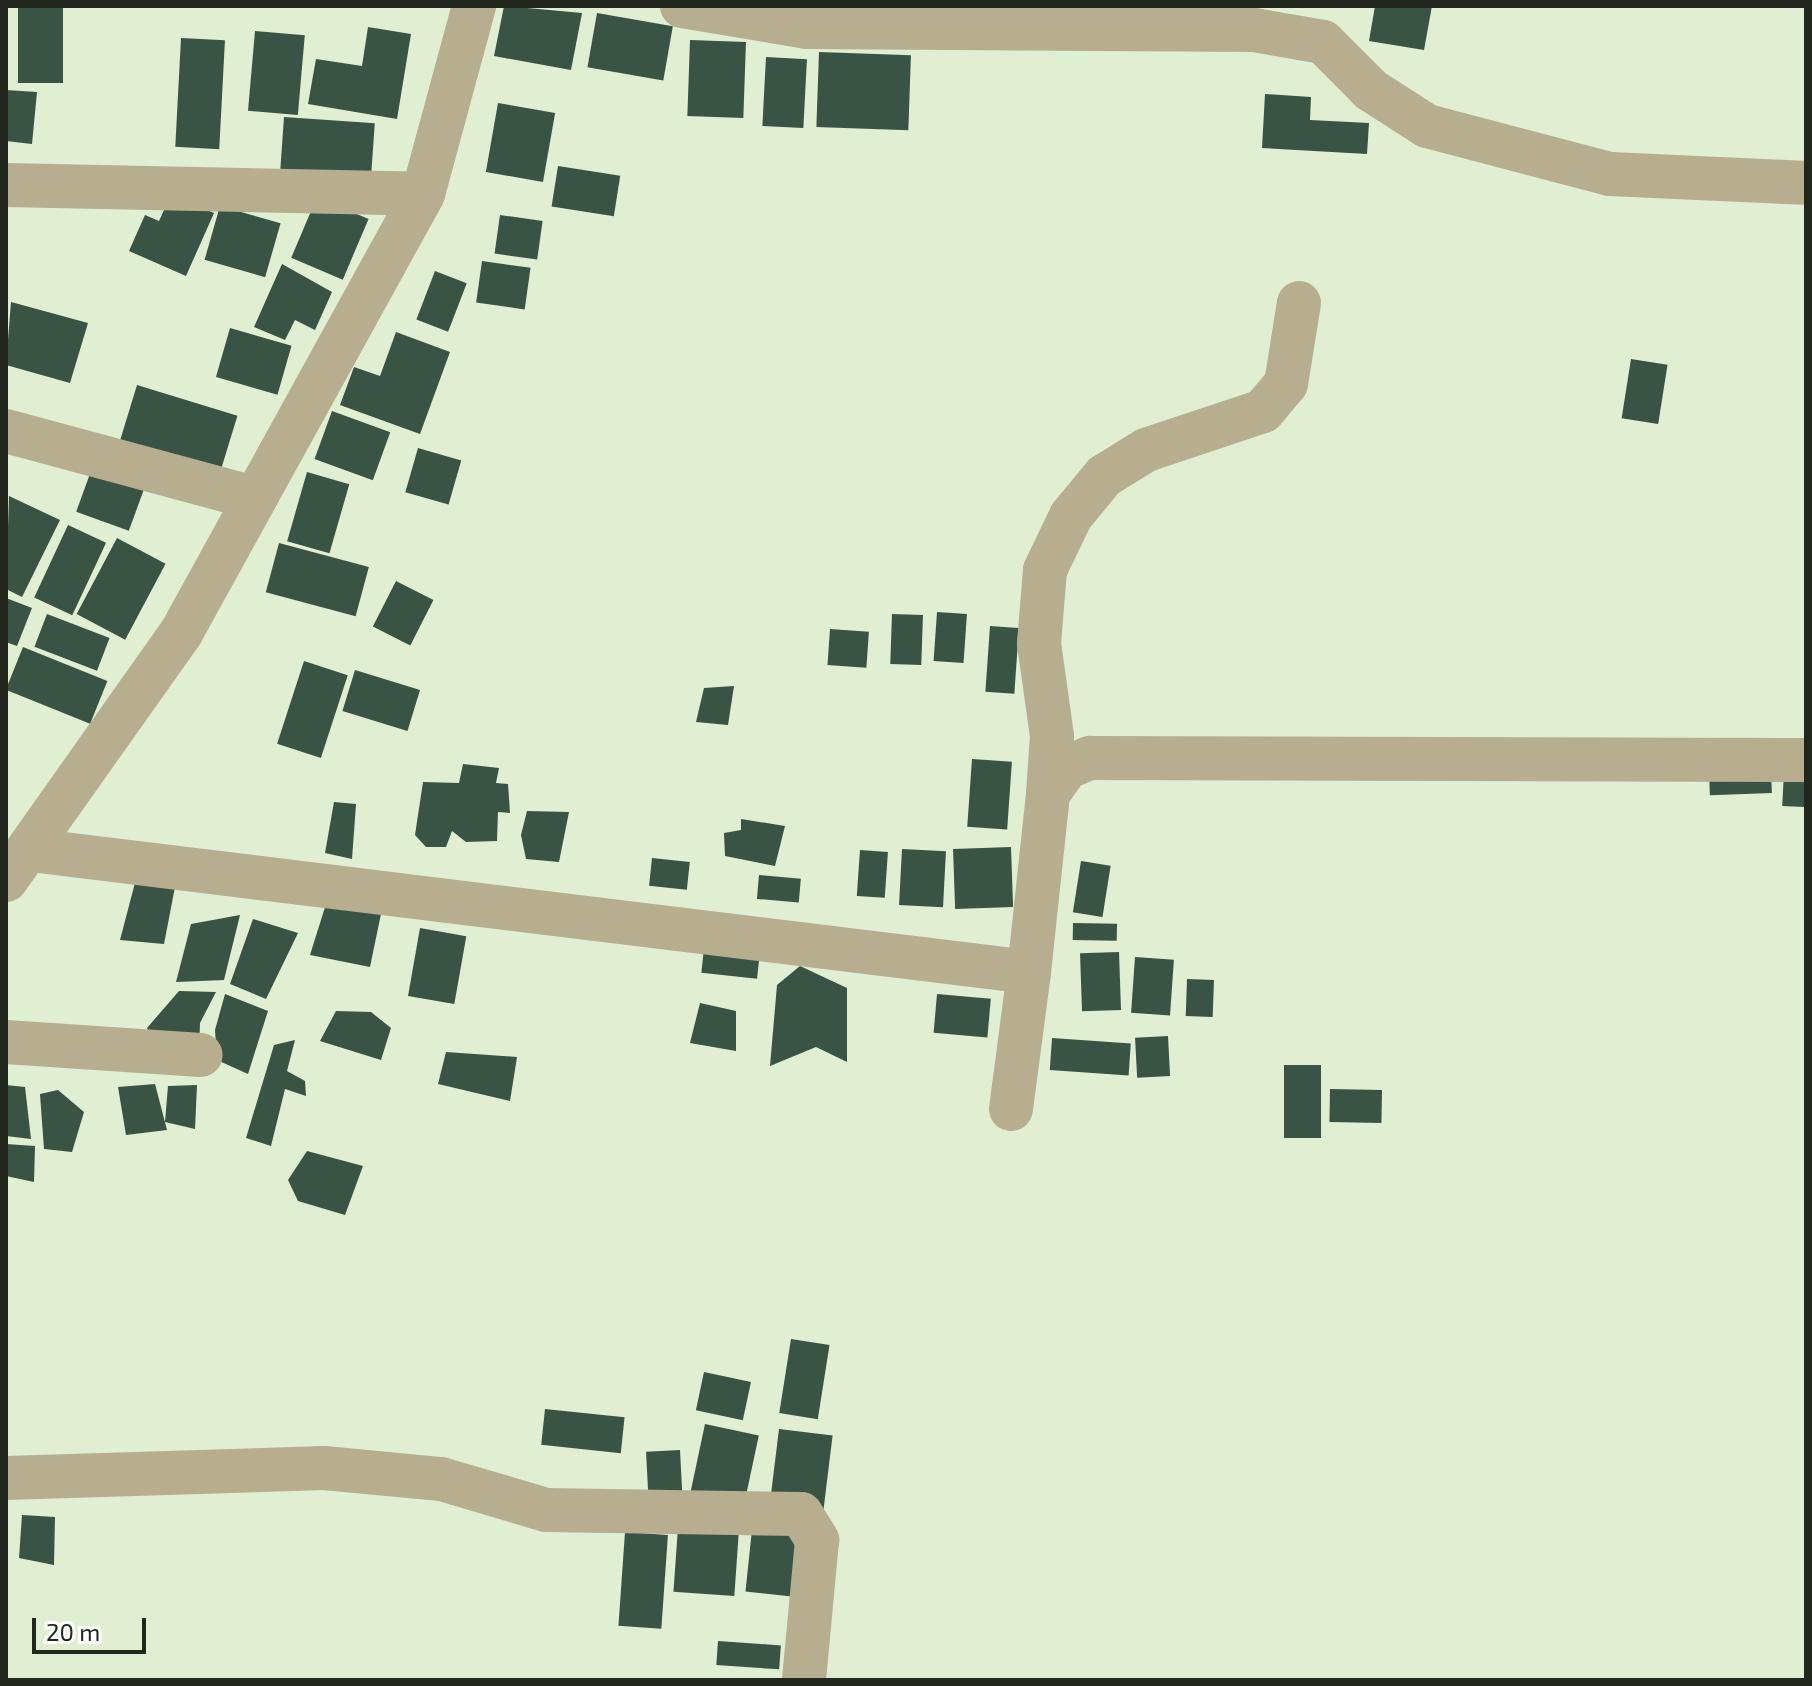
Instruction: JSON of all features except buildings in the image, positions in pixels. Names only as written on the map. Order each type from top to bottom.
[{"type":"street","points":[[464,6],[474,6],[423,194],[181,633],[19,865],[1029,972]]},
{"type":"street","points":[[682,6],[807,27],[1254,30],[1327,24],[1371,90],[1427,126],[1610,174],[1806,183]]},
{"type":"street","points":[[6,185],[423,194]]},
{"type":"street","points":[[1011,1109],[1029,972],[1052,736],[1039,643],[1045,570],[1071,516],[1104,476],[1146,450],[1263,411],[1286,384],[1299,303]]},
{"type":"street","points":[[6,431],[255,498]]},
{"type":"street","points":[[1048,794],[1075,763],[1125,754],[1806,760]]},
{"type":"street","points":[[6,1042],[201,1055]]},
{"type":"street","points":[[6,1478],[324,1468],[441,1479],[546,1510],[801,1514],[817,1540],[804,1680]]}]
